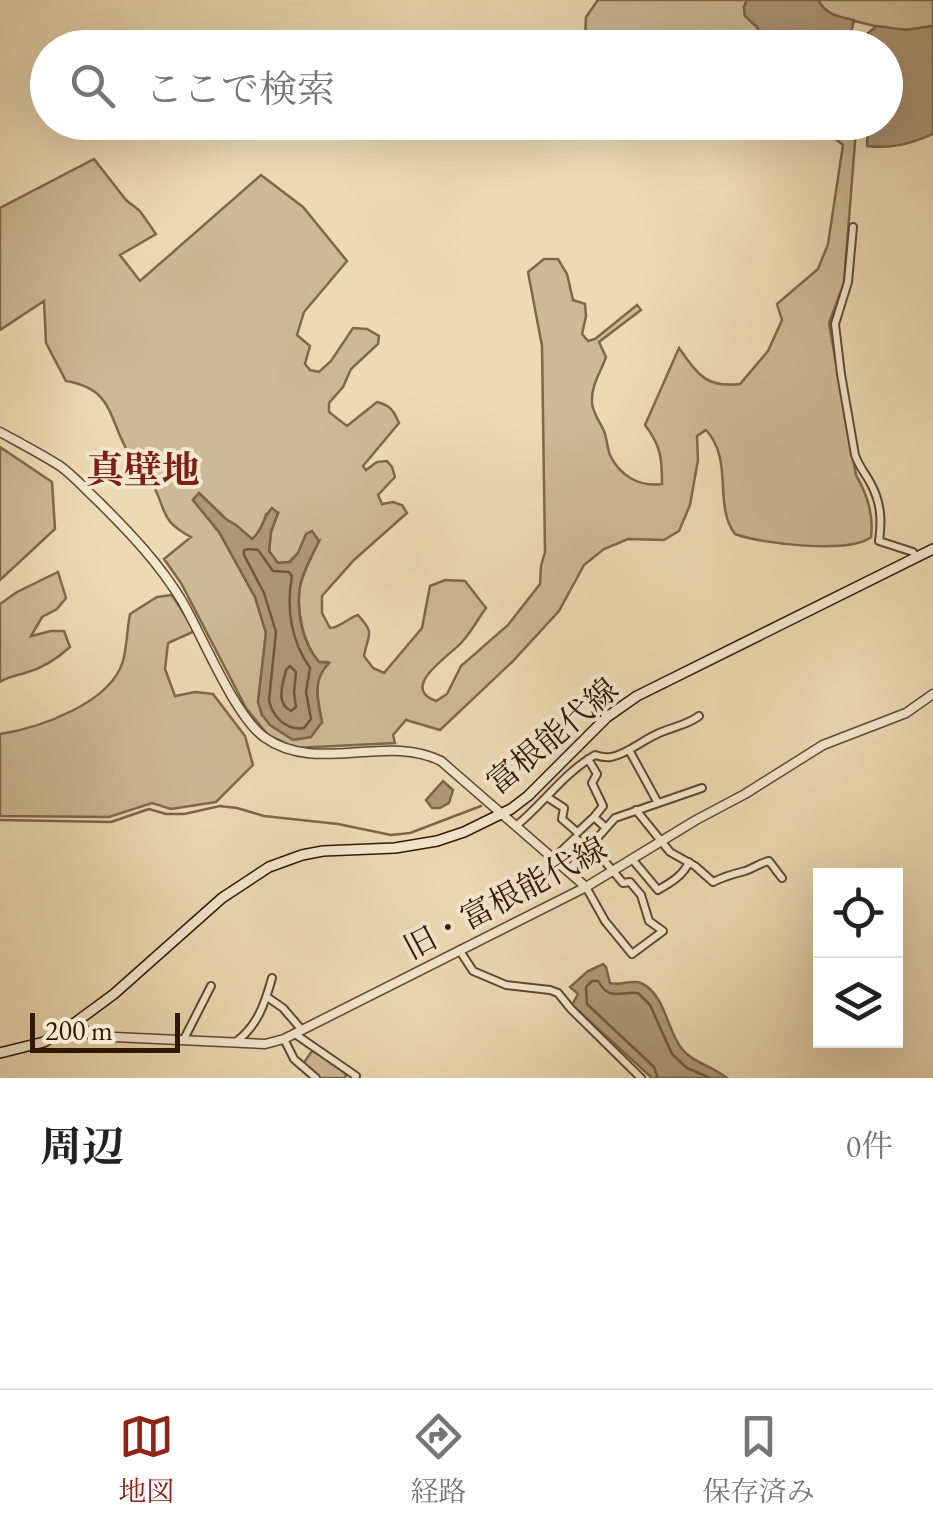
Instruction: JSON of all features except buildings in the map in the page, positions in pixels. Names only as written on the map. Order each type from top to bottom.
[{"type":"main road","name":"富根能代線","points":[[0,1053],[44,1042],[76,1022],[114,994],[222,898],[269,866],[323,851],[395,848],[464,832],[528,796],[607,717],[637,696],[927,555]]},
{"type":"street","points":[[853,227],[848,282],[835,324],[855,455],[879,505],[879,540],[927,555]]},
{"type":"street","points":[[0,432],[61,467],[154,558],[192,618],[238,706],[261,735],[278,746],[312,754],[406,751],[441,761],[586,887],[632,954],[663,932],[650,921],[630,882],[624,883],[576,836],[562,819],[564,808],[547,797]]},
{"type":"street","name":"旧・富根能代線","points":[[76,1022],[92,1036],[265,1044],[284,1039],[586,887],[823,745],[906,712],[933,694]]},
{"type":"street","points":[[516,826],[578,765],[596,755],[608,758],[629,750],[699,716]]},
{"type":"street","points":[[629,750],[658,804]]},
{"type":"street","points":[[554,858],[602,806],[592,783],[597,774],[588,759]]},
{"type":"street","points":[[545,780],[554,788]]},
{"type":"street","points":[[568,871],[615,818],[702,788]]},
{"type":"street","points":[[636,810],[670,852],[713,882],[769,861],[782,878]]},
{"type":"street","points":[[594,817],[606,828]]},
{"type":"street","points":[[632,859],[658,890]]},
{"type":"street","points":[[643,902],[676,879],[689,862]]},
{"type":"street","points":[[460,951],[473,971],[506,986],[558,993],[641,1078]]},
{"type":"street","points":[[236,1042],[254,1026],[272,978]]},
{"type":"street","points":[[184,1039],[211,986]]},
{"type":"street","points":[[267,998],[283,1008],[298,1031],[355,1078]]},
{"type":"street","points":[[284,1039],[294,1059],[316,1078]]},
{"type":"shaded area","points":[[598,0],[747,0],[745,16],[758,30],[585,30],[586,17]]},
{"type":"shaded area","points":[[818,0],[933,0],[933,26],[887,29],[834,16]]},
{"type":"shaded area","points":[[837,140],[855,140],[844,283],[829,323],[856,475],[870,512],[871,537],[826,546],[784,544],[735,534],[725,510],[719,455],[706,430],[697,436],[698,460],[690,505],[679,531],[664,540],[628,539],[604,549],[584,565],[559,611],[440,730],[406,720],[393,735],[395,743],[295,748],[268,735],[246,708],[181,583],[164,559],[191,537],[169,520],[152,483],[128,452],[101,398],[82,385],[66,381],[46,343],[44,301],[0,330],[0,208],[94,159],[156,234],[120,255],[140,281],[261,175],[303,207],[347,261],[304,312],[297,335],[310,346],[305,364],[319,372],[353,328],[367,329],[379,336],[378,344],[351,369],[343,387],[329,403],[329,412],[347,426],[377,402],[393,412],[399,423],[363,466],[366,470],[377,462],[387,461],[395,477],[378,495],[382,504],[402,505],[407,513],[354,560],[322,596],[322,613],[330,628],[358,615],[369,631],[364,656],[373,668],[384,673],[422,628],[430,586],[445,580],[465,581],[486,608],[462,642],[425,680],[422,688],[436,701],[447,694],[461,666],[508,625],[540,584],[545,552],[542,346],[528,272],[544,259],[558,259],[567,274],[573,300],[585,304],[582,334],[588,341],[637,305],[641,310],[599,342],[606,357],[593,390],[592,406],[619,469],[638,482],[662,484],[660,453],[645,425],[679,348],[710,381],[740,384],[768,351],[782,320],[777,304],[818,269],[828,244],[843,145]],"holes":[[[199,493],[253,540],[261,532],[266,514],[278,513],[269,551],[278,563],[289,562],[319,541],[300,586],[299,606],[309,646],[319,662],[327,662],[318,684],[322,722],[262,715],[258,702],[266,633],[255,597],[219,532],[193,500]]]},
{"type":"shaded area","points":[[0,447],[52,482],[55,529],[0,580]]},
{"type":"shaded area","points":[[58,572],[66,598],[57,609],[42,617],[31,636],[64,631],[70,647],[44,666],[0,682],[0,604]]},
{"type":"shaded area","points":[[172,595],[195,631],[168,643],[165,669],[175,696],[213,694],[245,736],[253,765],[216,802],[171,809],[152,803],[109,817],[0,816],[0,734],[72,711],[104,689],[123,661],[130,614],[157,597]]},
{"type":"shaded area","points":[[314,1048],[347,1072],[345,1078],[318,1078],[303,1064]]},
{"type":"water","points":[[747,0],[818,0],[833,14],[854,20],[852,30],[758,30],[745,16]]},
{"type":"water","points":[[877,26],[906,30],[933,26],[933,134],[901,145],[867,146],[867,140],[903,140],[903,30],[872,30]]},
{"type":"water","points":[[199,493],[252,539],[272,508],[278,513],[269,551],[278,563],[290,562],[306,534],[312,531],[319,541],[303,574],[299,596],[308,646],[319,662],[329,663],[318,683],[322,722],[311,737],[293,740],[262,715],[258,702],[266,633],[255,597],[219,532],[193,500]]},
{"type":"water","points":[[443,781],[453,790],[449,803],[432,808],[426,800]]},
{"type":"water","points":[[603,964],[610,983],[637,982],[649,988],[682,1049],[727,1078],[652,1078],[572,1005],[578,994],[570,987]]},
{"type":"waterway","points":[[0,820],[111,822],[149,809],[184,814],[220,806],[391,835],[410,833],[481,806]]},
{"type":"district","name":"真壁地","points":[[143,469]]}]
